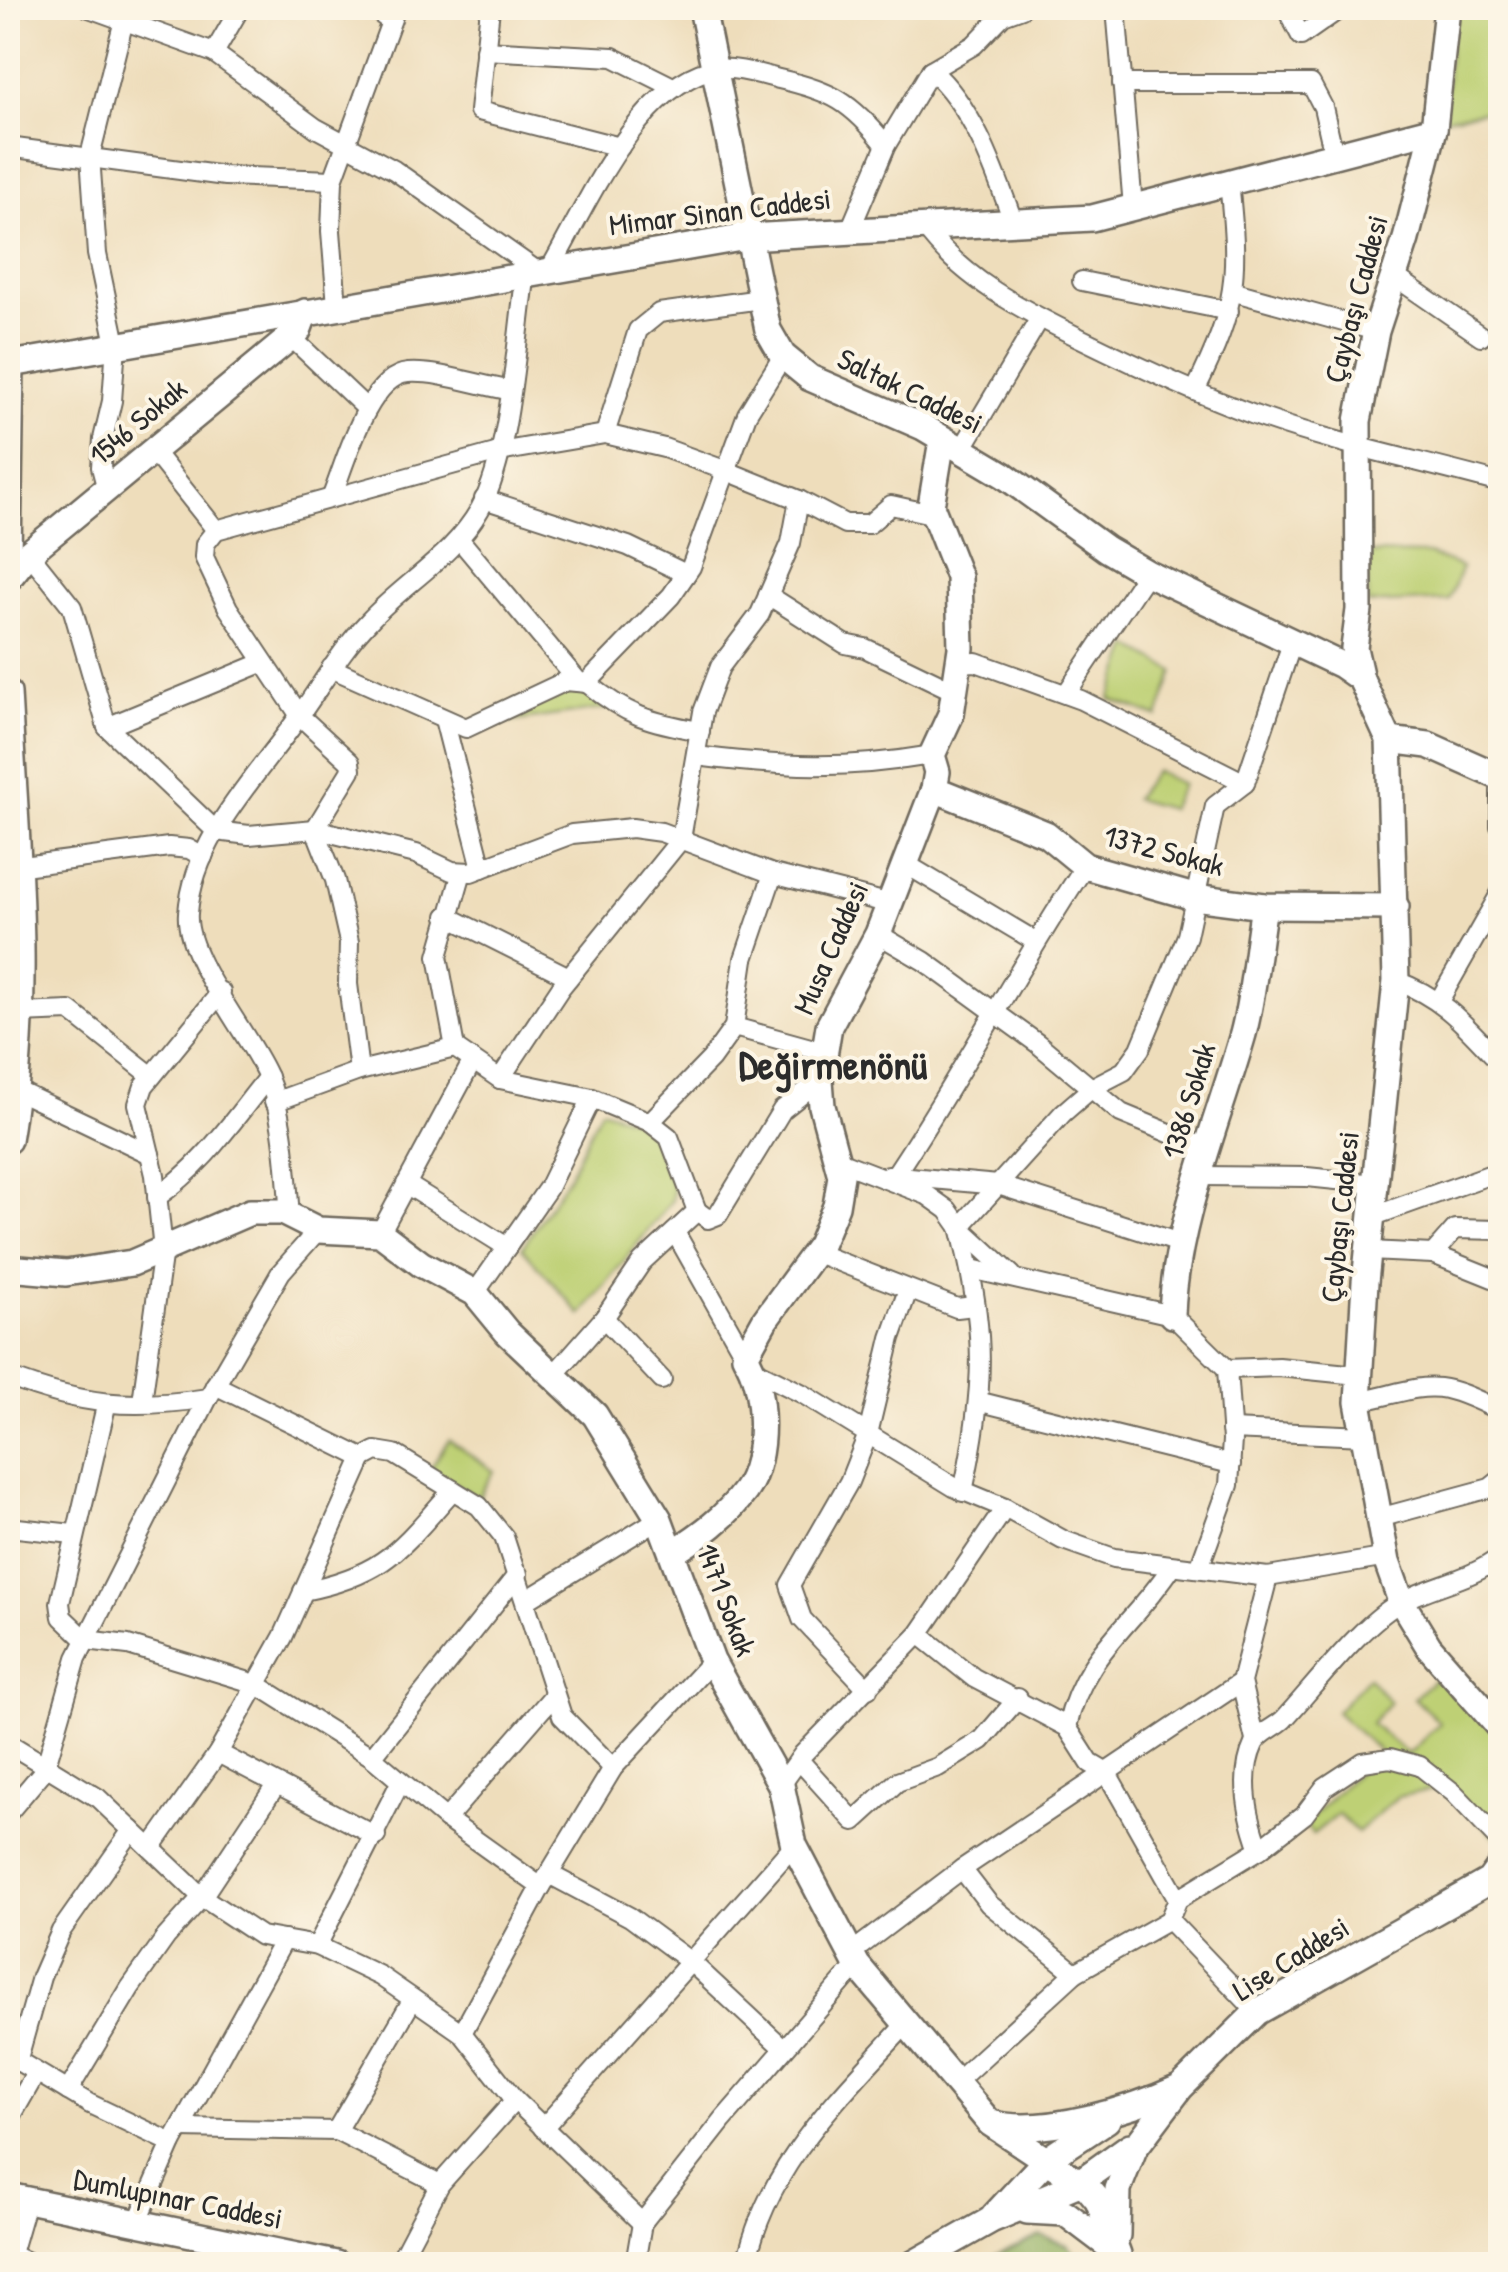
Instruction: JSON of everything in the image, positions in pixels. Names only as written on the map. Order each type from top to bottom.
[{"type":"street","points":[[89,8],[124,13],[214,53],[345,147],[394,170],[538,271]]},
{"type":"street","points":[[214,53],[240,8]]},
{"type":"street","points":[[337,306],[330,231],[333,180],[393,14],[373,8]]},
{"type":"street","points":[[490,8],[480,111],[620,147]]},
{"type":"street","points":[[330,668],[466,728],[566,681],[582,682],[670,596],[686,574],[747,414],[784,356],[768,330],[702,8]]},
{"type":"street","points":[[982,8],[1002,15]]},
{"type":"street","points":[[850,230],[886,145],[931,70],[974,45],[1002,15],[1022,8]]},
{"type":"street","points":[[1116,8],[1133,207]]},
{"type":"street","points":[[1286,8],[1300,36],[1341,8]]},
{"type":"street","name":"Çaybaşı Caddesi","points":[[1447,8],[1434,128],[1376,331],[1359,415],[1359,610],[1354,648],[1361,679],[1388,740],[1396,981],[1371,1218],[1358,1402],[1364,1436],[1392,1515],[1386,1557],[1401,1602],[1428,1647],[1500,1728]]},
{"type":"street","points":[[107,490],[101,467],[102,439],[112,401],[116,344],[98,254],[90,156],[124,13]]},
{"type":"street","points":[[485,50],[613,57],[672,86]]},
{"type":"street","points":[[290,1216],[284,1142],[268,1077],[200,956],[187,918],[194,877],[216,831],[330,668],[393,596],[460,540],[484,499],[499,452],[508,390],[538,271],[620,147],[672,86],[714,68],[827,89],[861,114],[886,145]]},
{"type":"street","points":[[931,70],[951,88],[994,166],[1013,221]]},
{"type":"street","points":[[1122,84],[1311,84],[1322,108],[1334,155]]},
{"type":"street","name":"Mimar Sinan Caddesi","points":[[9,361],[748,238],[923,224],[1092,218],[1434,128]]},
{"type":"street","points":[[8,147],[225,176],[333,180]]},
{"type":"street","points":[[1195,391],[1236,292],[1228,182]]},
{"type":"street","points":[[923,224],[944,255],[1040,318],[1195,391],[1260,417],[1500,483]]},
{"type":"street","points":[[1394,276],[1481,336]]},
{"type":"street","points":[[1082,281],[1229,312]]},
{"type":"street","points":[[1236,292],[1376,331]]},
{"type":"street","points":[[606,434],[638,330],[646,319],[761,299]]},
{"type":"street","name":"1546 Sokak","points":[[8,579],[18,555],[107,490],[291,337],[305,312]]},
{"type":"street","points":[[952,445],[1040,318]]},
{"type":"street","points":[[291,337],[367,409]]},
{"type":"street","name":"Saltak Caddesi","points":[[784,356],[810,378],[923,426],[1147,572],[1322,656]]},
{"type":"street","points":[[9,361],[18,555],[72,608],[107,728],[216,831],[249,835],[315,829],[398,848],[462,872],[572,834],[632,828],[681,839],[772,874],[887,903]]},
{"type":"street","points":[[332,496],[367,409],[390,380],[410,373],[508,390]]},
{"type":"street","points":[[315,829],[351,770],[350,762],[300,716],[262,663],[204,557],[205,544],[216,530],[499,452],[606,434],[664,448],[727,471],[799,500],[845,524],[862,526],[892,505],[936,515]]},
{"type":"street","name":"Musa Caddesi","points":[[750,1363],[836,1206],[840,1176],[822,1106],[820,1080],[829,1026],[878,934],[934,789],[937,772],[932,755],[950,714],[960,663],[959,577],[931,506],[952,445]]},
{"type":"street","points":[[154,452],[216,530]]},
{"type":"street","points":[[484,499],[628,546],[686,574]]},
{"type":"street","points":[[500,1079],[569,977],[681,839],[700,732],[720,667],[760,614],[791,543],[799,500]]},
{"type":"street","points":[[460,540],[582,682],[615,707],[642,720],[700,732]]},
{"type":"street","points":[[1066,694],[1147,572]]},
{"type":"street","points":[[768,595],[846,644],[866,648],[954,690]]},
{"type":"street","points":[[1359,610],[1322,656],[1361,679]]},
{"type":"street","points":[[960,1227],[1094,1087],[1124,1071],[1140,1049],[1187,936],[1214,806],[1245,783],[1292,644]]},
{"type":"street","points":[[960,663],[976,662],[1066,694],[1142,727],[1245,783]]},
{"type":"street","points":[[107,728],[262,663]]},
{"type":"street","points":[[8,693],[16,1090],[8,1140]]},
{"type":"street","points":[[444,719],[482,868]]},
{"type":"street","points":[[1388,740],[1428,744],[1500,776]]},
{"type":"street","points":[[696,756],[793,768],[868,766],[932,755]]},
{"type":"street","name":"1372 Sokak","points":[[934,789],[1046,834],[1085,866],[1194,898],[1264,906],[1396,907]]},
{"type":"street","points":[[1500,791],[1500,826]]},
{"type":"street","points":[[315,829],[335,880],[349,942],[348,984],[359,1071]]},
{"type":"street","points":[[13,867],[169,848],[189,849],[203,857]]},
{"type":"street","points":[[904,863],[1035,941]]},
{"type":"street","points":[[888,1175],[996,1014],[1035,941],[1085,866]]},
{"type":"street","points":[[462,872],[438,956],[454,1048],[500,1079],[592,1098],[650,1122],[670,1137],[697,1212],[708,1218],[718,1215],[782,1110],[820,1080]]},
{"type":"street","points":[[650,1122],[711,1059],[734,1027],[744,959],[772,874]]},
{"type":"street","points":[[1439,1001],[1500,894]]},
{"type":"street","name":"1386 Sokak","points":[[1172,1314],[1173,1288],[1200,1176],[1245,1028],[1264,906]]},
{"type":"street","points":[[447,916],[569,977]]},
{"type":"street","points":[[878,934],[996,1014],[1094,1087],[1121,1114],[1208,1148]]},
{"type":"street","points":[[1396,981],[1439,1001],[1464,1019],[1496,1057]]},
{"type":"street","points":[[142,1402],[162,1250],[150,1154],[138,1104],[152,1076],[221,992]]},
{"type":"street","points":[[14,1008],[70,1010],[152,1076]]},
{"type":"street","points":[[734,1027],[825,1052]]},
{"type":"street","points":[[1496,1057],[1500,1034]]},
{"type":"street","points":[[274,1102],[359,1071],[454,1048]]},
{"type":"street","points":[[8,1268],[66,1273],[132,1263],[250,1212],[290,1216],[318,1230],[380,1233],[472,1062]]},
{"type":"street","points":[[157,1197],[213,1151],[226,1126],[268,1077]]},
{"type":"street","points":[[16,1090],[150,1154]]},
{"type":"street","points":[[474,1293],[548,1188],[592,1098]]},
{"type":"street","points":[[836,1160],[888,1175],[998,1185],[1184,1244]]},
{"type":"street","points":[[1371,1218],[1500,1171]]},
{"type":"street","points":[[888,1175],[948,1210],[960,1227],[1016,1278]]},
{"type":"street","points":[[1200,1176],[1306,1177],[1375,1184]]},
{"type":"street","points":[[406,1184],[507,1247]]},
{"type":"street","points":[[552,1377],[604,1318],[642,1262],[697,1212]]},
{"type":"street","points":[[960,1227],[982,1338],[982,1402],[963,1492]]},
{"type":"street","points":[[1432,1254],[1455,1229],[1500,1230]]},
{"type":"street","points":[[8,1812],[45,1769],[86,1640],[211,1391],[280,1272],[318,1230]]},
{"type":"street","points":[[674,1552],[707,1531],[748,1488],[760,1442],[762,1405],[750,1363],[675,1232]]},
{"type":"street","name":"1471 Sokak","points":[[380,1233],[421,1264],[474,1293],[552,1377],[596,1415],[659,1519],[712,1661],[781,1785],[794,1845],[854,1959],[905,2025],[990,2122],[1080,2170]]},
{"type":"street","points":[[1369,1251],[1432,1254],[1500,1281]]},
{"type":"street","points":[[814,1252],[958,1308],[974,1306]]},
{"type":"street","points":[[971,1269],[1172,1314],[1227,1370],[1229,1484],[1199,1568]]},
{"type":"street","points":[[868,1689],[802,1619],[790,1586],[849,1482],[868,1434],[908,1290]]},
{"type":"street","points":[[604,1318],[662,1380]]},
{"type":"street","points":[[750,1363],[963,1492],[1006,1508],[1063,1540],[1114,1558],[1268,1577],[1386,1557]]},
{"type":"street","points":[[1227,1370],[1279,1367],[1358,1375]]},
{"type":"street","points":[[8,1377],[106,1406],[211,1391],[363,1458]]},
{"type":"street","points":[[1358,1402],[1435,1384],[1455,1388],[1500,1411]]},
{"type":"street","points":[[982,1402],[1231,1464]]},
{"type":"street","points":[[106,1406],[73,1534],[62,1617],[86,1640],[128,1645],[256,1684],[372,1757],[446,1819],[545,1880],[630,1917],[692,1963],[783,2048]]},
{"type":"street","points":[[1231,1430],[1364,1436]]},
{"type":"street","points":[[150,1848],[218,1752],[303,1591],[363,1458],[376,1450],[394,1454],[479,1506],[504,1537],[562,1716],[613,1768]]},
{"type":"street","points":[[1392,1515],[1490,1488],[1500,1480]]},
{"type":"street","points":[[303,1591],[349,1582],[390,1560],[453,1490]]},
{"type":"street","points":[[781,1785],[799,1760],[920,1634],[1006,1508]]},
{"type":"street","points":[[526,1600],[659,1519]]},
{"type":"street","points":[[8,1527],[73,1534]]},
{"type":"street","points":[[1255,1740],[1280,1723],[1322,1676],[1401,1602],[1453,1584],[1500,1557]]},
{"type":"street","points":[[1068,1726],[1088,1667],[1151,1598],[1171,1568]]},
{"type":"street","points":[[372,1757],[518,1574]]},
{"type":"street","points":[[1260,1849],[1247,1795],[1247,1768],[1255,1740],[1241,1682],[1268,1577]]},
{"type":"street","points":[[920,1634],[974,1678],[1068,1726],[1090,1763],[1106,1773],[1178,1899]]},
{"type":"street","points":[[462,2034],[545,1880],[613,1768],[712,1661]]},
{"type":"street","points":[[635,2264],[642,2223],[854,1959],[962,1869],[1241,1682]]},
{"type":"street","points":[[446,1819],[554,1695]]},
{"type":"street","points":[[799,1760],[854,1821],[897,1782],[938,1767],[982,1740],[1018,1698]]},
{"type":"street","points":[[8,1743],[98,1798],[202,1898],[261,1936],[317,1946],[380,1976],[462,2034],[515,2100],[642,2223]]},
{"type":"street","points":[[218,1752],[376,1836]]},
{"type":"street","points":[[956,2082],[1075,1974],[1169,1920],[1178,1899],[1260,1849],[1304,1816],[1324,1788],[1363,1762],[1390,1758],[1420,1766],[1454,1792],[1497,1838]]},
{"type":"street","points":[[317,1946],[400,1783]]},
{"type":"street","points":[[68,2091],[130,1988],[166,1938],[202,1898],[276,1784]]},
{"type":"street","points":[[132,1830],[61,1931],[12,2058],[68,2091],[177,2136],[336,2131],[440,2184]]},
{"type":"street","points":[[544,2128],[794,1845]]},
{"type":"street","points":[[962,1869],[989,1904],[1075,1974]]},
{"type":"street","name":"Lise Caddesi","points":[[1118,2259],[1116,2213],[1121,2176],[1148,2129],[1158,2096],[1257,2012],[1497,1875]]},
{"type":"street","points":[[1169,1920],[1257,2012]]},
{"type":"street","points":[[137,2223],[177,2136],[284,1940]]},
{"type":"street","points":[[336,2131],[413,1999]]},
{"type":"street","points":[[746,2264],[769,2189],[822,2118],[905,2025]]},
{"type":"street","points":[[8,2122],[36,2073]]},
{"type":"street","points":[[990,2122],[1032,2127],[1158,2096]]},
{"type":"street","points":[[913,2264],[1080,2170],[1116,2126],[1158,2096]]},
{"type":"street","points":[[398,2264],[440,2184],[515,2100]]},
{"type":"street","points":[[998,2217],[1148,2129]]},
{"type":"street","points":[[1080,2170],[1110,2190],[1116,2213]]},
{"type":"street","points":[[1080,2170],[1098,2200],[1118,2259]]},
{"type":"street","points":[[17,2199],[9,2257],[31,2264]]},
{"type":"street","name":"Dumlupınar Caddesi","points":[[17,2199],[336,2264]]},
{"type":"street","points":[[998,2217],[1042,2209],[1064,2214],[1094,2232],[1118,2259]]},
{"type":"green space","points":[[1452,8],[1500,8],[1500,109],[1444,118]]},
{"type":"green space","points":[[1368,553],[1428,554],[1462,567],[1449,600],[1367,604]]},
{"type":"green space","points":[[1130,646],[1174,671],[1158,717],[1110,699]]},
{"type":"green space","points":[[566,681],[615,707],[466,728]]},
{"type":"green space","points":[[1155,771],[1182,784],[1170,809],[1134,799]]},
{"type":"green space","points":[[601,1109],[646,1123],[673,1186],[672,1200],[581,1315],[522,1248],[569,1176]]},
{"type":"green space","points":[[449,1440],[494,1471],[478,1498],[430,1469]]},
{"type":"green space","points":[[1446,1668],[1500,1728],[1500,1842],[1446,1786],[1397,1797],[1357,1832],[1338,1814],[1313,1834],[1304,1824],[1379,1751],[1336,1712],[1368,1677],[1390,1702],[1371,1723],[1408,1754],[1440,1723],[1414,1698]]},
{"type":"green space","points":[[1040,2236],[1068,2245],[1083,2264],[978,2264]]},
{"type":"district","name":"Değirmenönü","points":[[833,1065]]}]
